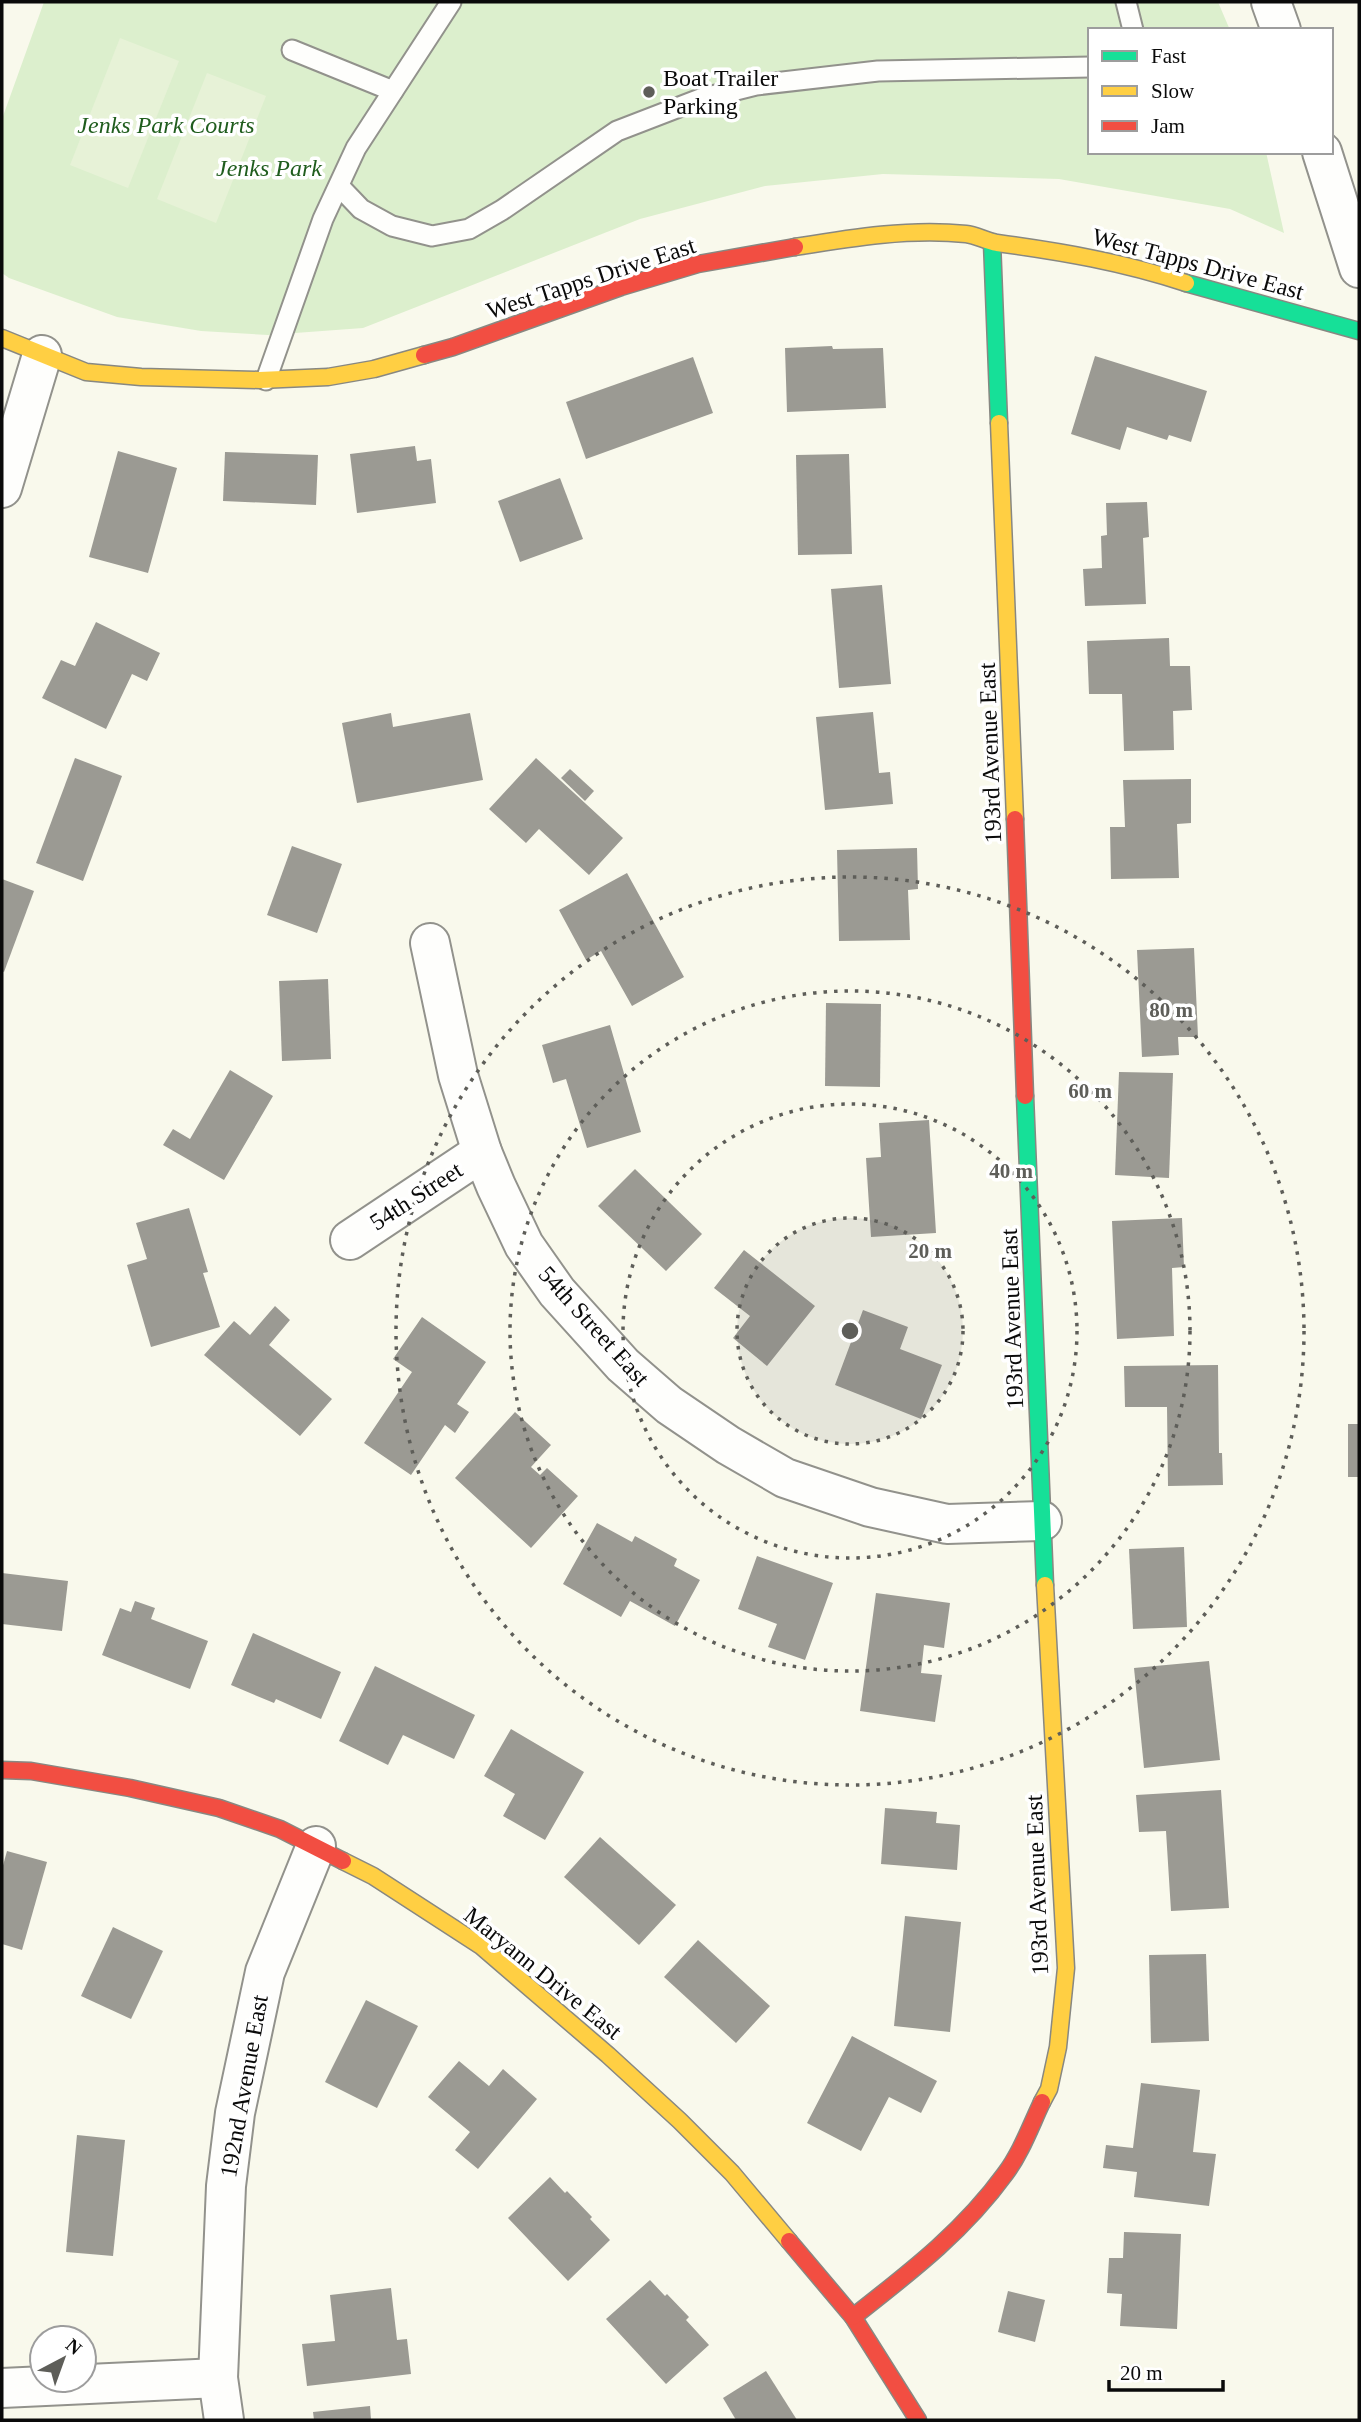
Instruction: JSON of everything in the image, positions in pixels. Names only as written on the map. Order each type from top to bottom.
[{"type":"street","points":[[1271,2],[1280,28]]},
{"type":"street","points":[[1323,154],[1359,268]]},
{"type":"street","name":"West Tapps Drive East","points":[[2,338],[86,372],[141,377],[266,380],[328,377],[374,369],[453,347],[621,287],[698,264],[838,240],[904,233],[968,234],[992,242],[1065,252],[1138,267],[1210,291],[1359,331]]},
{"type":"street","name":"193rd Avenue East","points":[[853,2317],[934,2253],[1007,2172],[1049,2089],[1058,2047],[1066,1968],[1042,1521],[992,242]]},
{"type":"street","points":[[2,488],[42,355]]},
{"type":"street","name":"54th Street East","points":[[430,943],[458,1075],[482,1152],[524,1245],[557,1292],[623,1366],[669,1405],[728,1445],[785,1478],[870,1507],[947,1524],[1042,1521]]},
{"type":"street","name":"54th Street","points":[[349,1240],[482,1152]]},
{"type":"street","name":"Maryann Drive East","points":[[2,1770],[31,1771],[131,1788],[219,1808],[280,1829],[373,1876],[481,1945],[608,2055],[732,2173],[853,2317],[918,2420]]},
{"type":"street","name":"192nd Avenue East","points":[[224,2420],[219,2378],[226,2186],[235,2113],[265,1972],[316,1846]]},
{"type":"street","points":[[2,2388],[219,2378]]},
{"type":"lane","points":[[266,380],[323,219],[356,148],[451,2]]},
{"type":"lane","points":[[1126,2],[1132,28]]},
{"type":"lane","points":[[292,50],[393,91]]},
{"type":"lane","points":[[340,186],[361,209],[392,226],[432,236],[469,229],[502,210],[617,131],[700,99],[756,85],[878,71],[1088,67]]},
{"type":"green space","name":"Jenks Park","points":[[44,2],[1218,2],[1229,28],[1088,28],[1088,154],[1266,154],[1284,233],[1230,209],[1059,179],[883,174],[765,186],[640,219],[363,328],[268,335],[201,331],[117,317],[9,278],[2,273],[2,119]]},
{"type":"green space","points":[[120,38],[179,61],[128,188],[70,165]]},
{"type":"green space","points":[[207,73],[266,96],[216,223],[157,199]]},
{"type":"building","points":[[832,346],[833,349],[883,348],[886,408],[787,412],[785,348]]},
{"type":"building","points":[[1095,356],[1207,391],[1191,442],[1169,435],[1167,440],[1127,427],[1120,450],[1071,434]]},
{"type":"building","points":[[693,357],[713,413],[586,459],[566,402]]},
{"type":"building","points":[[415,446],[417,461],[431,459],[436,503],[357,513],[350,454]]},
{"type":"building","points":[[118,451],[177,468],[148,573],[89,557]]},
{"type":"building","points":[[225,452],[318,455],[316,505],[223,501]]},
{"type":"building","points":[[849,454],[852,554],[798,555],[796,455]]},
{"type":"building","points":[[560,478],[583,539],[520,562],[498,501]]},
{"type":"building","points":[[1147,502],[1149,537],[1143,538],[1146,604],[1085,606],[1083,569],[1102,568],[1101,536],[1107,535],[1106,503]]},
{"type":"building","points":[[882,585],[891,684],[839,688],[831,589]]},
{"type":"building","points":[[96,622],[160,653],[147,681],[132,674],[106,729],[42,698],[61,660],[75,666]]},
{"type":"building","points":[[1169,638],[1170,666],[1190,666],[1192,710],[1173,711],[1174,750],[1124,751],[1122,694],[1089,694],[1087,641]]},
{"type":"building","points":[[873,712],[879,773],[890,772],[893,804],[825,810],[816,717]]},
{"type":"building","points":[[391,713],[393,727],[470,713],[483,780],[357,803],[342,723]]},
{"type":"building","points":[[75,758],[122,776],[83,881],[36,863]]},
{"type":"building","points":[[536,758],[623,838],[589,875],[539,829],[526,843],[489,809]]},
{"type":"building","points":[[570,769],[594,791],[585,801],[561,778]]},
{"type":"building","points":[[1191,779],[1191,823],[1177,824],[1179,878],[1111,879],[1110,827],[1125,827],[1123,780]]},
{"type":"building","points":[[292,846],[342,864],[317,933],[267,915]]},
{"type":"building","points":[[917,848],[918,889],[908,890],[910,940],[839,941],[837,850]]},
{"type":"building","points":[[627,873],[684,977],[632,1006],[601,951],[586,960],[559,910]]},
{"type":"building","points":[[2,879],[34,891],[4,972],[2,971]]},
{"type":"building","points":[[1194,948],[1198,1037],[1178,1037],[1179,1055],[1142,1057],[1137,950]]},
{"type":"building","points":[[328,979],[331,1059],[282,1061],[279,981]]},
{"type":"building","points":[[826,1003],[881,1004],[880,1087],[825,1086]]},
{"type":"building","points":[[610,1025],[641,1132],[587,1148],[566,1079],[553,1083],[542,1045]]},
{"type":"building","points":[[230,1070],[273,1096],[224,1180],[163,1145],[173,1129],[190,1139]]},
{"type":"building","points":[[1119,1072],[1173,1073],[1169,1178],[1115,1175]]},
{"type":"building","points":[[929,1120],[936,1233],[871,1237],[866,1158],[881,1157],[879,1123]]},
{"type":"building","points":[[635,1169],[702,1234],[666,1271],[598,1206]]},
{"type":"building","points":[[189,1208],[208,1272],[203,1273],[220,1327],[151,1347],[127,1265],[147,1259],[136,1223]]},
{"type":"building","points":[[1182,1218],[1184,1267],[1172,1268],[1174,1336],[1117,1339],[1112,1221]]},
{"type":"building","points":[[744,1250],[815,1306],[767,1366],[733,1338],[750,1316],[714,1288]]},
{"type":"building","points":[[275,1306],[290,1320],[269,1345],[332,1399],[300,1436],[204,1355],[234,1321],[250,1335]]},
{"type":"building","points":[[863,1310],[908,1327],[900,1349],[942,1365],[921,1419],[835,1385]]},
{"type":"building","points":[[422,1317],[486,1362],[457,1404],[469,1412],[455,1433],[445,1425],[411,1475],[364,1443],[412,1372],[393,1359]]},
{"type":"building","points":[[1218,1365],[1219,1453],[1222,1453],[1223,1485],[1168,1486],[1167,1407],[1125,1407],[1124,1366]]},
{"type":"building","points":[[515,1412],[551,1445],[531,1467],[540,1475],[547,1468],[578,1496],[531,1548],[455,1478]]},
{"type":"building","points":[[1348,1424],[1359,1424],[1359,1477],[1348,1477]]},
{"type":"building","points":[[597,1523],[632,1542],[635,1536],[677,1559],[674,1566],[700,1580],[675,1626],[630,1601],[621,1617],[563,1584]]},
{"type":"building","points":[[1184,1547],[1187,1627],[1133,1629],[1129,1549]]},
{"type":"building","points":[[757,1556],[833,1583],[805,1660],[768,1647],[777,1624],[738,1609]]},
{"type":"building","points":[[2,1573],[68,1581],[62,1631],[2,1624]]},
{"type":"building","points":[[876,1593],[950,1603],[944,1648],[924,1645],[921,1673],[942,1675],[935,1722],[860,1711]]},
{"type":"building","points":[[135,1601],[155,1608],[151,1619],[208,1641],[190,1689],[102,1655],[120,1608],[131,1612]]},
{"type":"building","points":[[253,1633],[341,1672],[321,1719],[276,1699],[274,1703],[231,1685]]},
{"type":"building","points":[[1209,1661],[1220,1760],[1144,1768],[1134,1668]]},
{"type":"building","points":[[375,1666],[475,1715],[454,1759],[403,1735],[388,1765],[339,1741]]},
{"type":"building","points":[[511,1729],[584,1772],[545,1840],[503,1816],[515,1794],[484,1776]]},
{"type":"building","points":[[1221,1790],[1229,1908],[1171,1911],[1166,1831],[1139,1832],[1136,1795]]},
{"type":"building","points":[[885,1808],[937,1812],[936,1823],[960,1825],[957,1870],[881,1864]]},
{"type":"building","points":[[600,1837],[676,1905],[639,1945],[564,1877]]},
{"type":"building","points":[[7,1851],[47,1862],[22,1950],[2,1944],[2,1869]]},
{"type":"building","points":[[905,1916],[961,1922],[950,2032],[894,2026]]},
{"type":"building","points":[[113,1927],[163,1951],[131,2019],[81,1996]]},
{"type":"building","points":[[698,1940],[770,2006],[736,2043],[664,1977]]},
{"type":"building","points":[[1206,1954],[1209,2041],[1151,2043],[1149,1955]]},
{"type":"building","points":[[366,2000],[418,2026],[377,2108],[325,2082]]},
{"type":"building","points":[[852,2036],[937,2081],[921,2113],[889,2097],[861,2151],[807,2123]]},
{"type":"building","points":[[459,2061],[489,2086],[503,2069],[537,2099],[478,2169],[455,2150],[470,2132],[428,2097]]},
{"type":"building","points":[[1141,2083],[1200,2090],[1193,2152],[1216,2154],[1209,2206],[1134,2197],[1137,2172],[1103,2168],[1106,2145],[1133,2148]]},
{"type":"building","points":[[77,2135],[125,2140],[113,2256],[66,2252]]},
{"type":"building","points":[[550,2177],[592,2217],[590,2219],[610,2240],[568,2281],[508,2218]]},
{"type":"building","points":[[1124,2232],[1181,2234],[1177,2329],[1120,2326],[1122,2294],[1107,2293],[1109,2258],[1123,2258]]},
{"type":"building","points":[[650,2280],[689,2317],[686,2320],[709,2345],[666,2384],[606,2319]]},
{"type":"building","points":[[391,2288],[397,2340],[407,2339],[411,2374],[307,2386],[302,2344],[335,2341],[330,2295]]},
{"type":"building","points":[[1008,2291],[1045,2300],[1035,2342],[998,2332]]},
{"type":"building","points":[[766,2371],[797,2420],[736,2420],[723,2398]]},
{"type":"building","points":[[370,2406],[371,2420],[314,2420],[313,2412]]},
{"type":"traffic: fast","points":[[992,242],[999,423]]},
{"type":"traffic: fast","points":[[1186,283],[1359,331]]},
{"type":"traffic: fast","points":[[1025,1096],[1045,1585]]},
{"type":"traffic: slow","points":[[795,247],[858,237],[945,232],[1115,263],[1186,283]]},
{"type":"traffic: slow","points":[[2,338],[86,372],[141,377],[260,380],[328,377],[374,369],[424,355]]},
{"type":"traffic: slow","points":[[999,423],[1015,819]]},
{"type":"traffic: slow","points":[[1042,2102],[1049,2089],[1058,2047],[1066,1968],[1045,1585]]},
{"type":"traffic: slow","points":[[343,1861],[373,1876],[481,1946],[680,2121],[732,2173],[789,2241]]},
{"type":"traffic: jam","points":[[424,355],[621,287],[698,264],[795,247]]},
{"type":"traffic: jam","points":[[1015,819],[1025,1096]]},
{"type":"traffic: jam","points":[[2,1770],[31,1771],[130,1788],[219,1808],[280,1829],[343,1861]]},
{"type":"traffic: jam","points":[[853,2317],[934,2251],[989,2195],[1016,2157],[1042,2102]]},
{"type":"traffic: jam","points":[[789,2241],[853,2317],[918,2420]]},
{"type":"place","name":"Boat Trailer Parking","points":[[649,92]]},
{"type":"park label","name":"Jenks Park Courts","points":[[166,125]]}]
